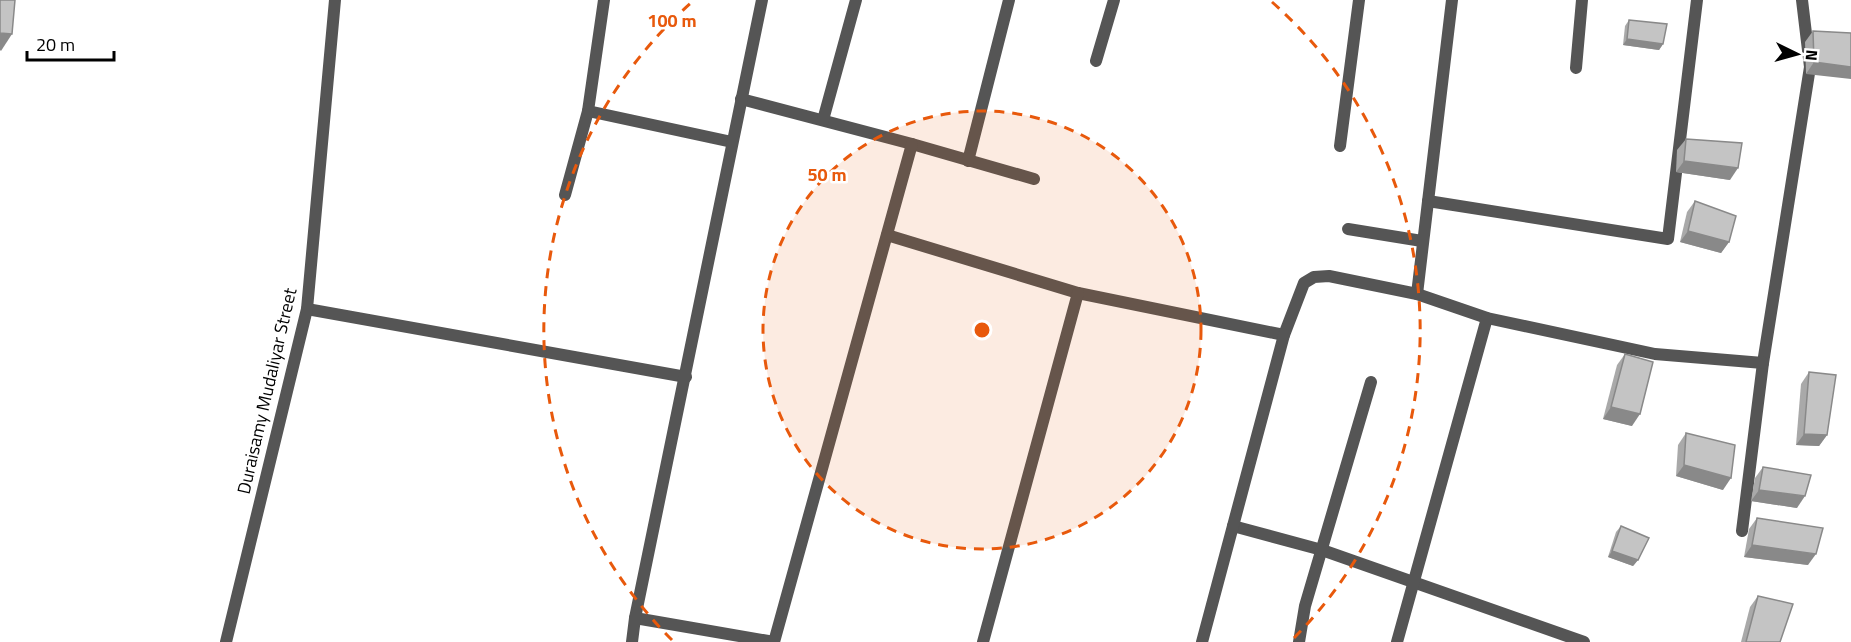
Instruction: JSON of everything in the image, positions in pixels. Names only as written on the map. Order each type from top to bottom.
[{"type":"street","name":"Duraisamy Mudaliyar Street","points":[[226,642],[307,309],[335,0]]},
{"type":"street","points":[[565,195],[588,111],[604,0]]},
{"type":"street","points":[[633,642],[635,618],[762,0]]},
{"type":"street","points":[[823,120],[856,0]]},
{"type":"street","points":[[968,161],[1009,0]]},
{"type":"street","points":[[1096,61],[1114,0]]},
{"type":"street","points":[[1340,146],[1359,0]]},
{"type":"street","points":[[1416,294],[1452,0]]},
{"type":"street","points":[[1576,68],[1582,0]]},
{"type":"street","points":[[1428,201],[1668,239],[1697,0]]},
{"type":"street","points":[[1742,531],[1763,363],[1810,67],[1812,35],[1803,0]]},
{"type":"street","points":[[741,99],[1034,179]]},
{"type":"street","points":[[588,111],[732,142]]},
{"type":"street","points":[[635,618],[774,642],[912,144]]},
{"type":"street","points":[[1348,229],[1422,241]]},
{"type":"street","points":[[887,235],[1078,292],[1284,335]]},
{"type":"street","points":[[1202,642],[1284,335],[1304,283],[1314,278],[1329,276],[1416,294],[1487,318],[1655,354],[1763,363]]},
{"type":"street","points":[[983,642],[1078,292]]},
{"type":"street","points":[[307,309],[686,377]]},
{"type":"street","points":[[1397,642],[1487,318]]},
{"type":"street","points":[[1299,642],[1305,606],[1371,382]]},
{"type":"street","points":[[1233,526],[1322,550],[1584,642]]},
{"type":"building","points":[[0,0],[15,0],[12,34],[0,33]]},
{"type":"building","points":[[1629,20],[1667,24],[1663,44],[1627,39]]},
{"type":"building","points":[[1813,31],[1851,33],[1851,67],[1814,62]]},
{"type":"building","points":[[1686,139],[1742,143],[1738,168],[1684,161]]},
{"type":"building","points":[[1695,201],[1736,216],[1729,242],[1688,231]]},
{"type":"building","points":[[1625,354],[1653,362],[1640,414],[1611,407]]},
{"type":"building","points":[[1809,372],[1836,375],[1827,435],[1804,434]]},
{"type":"building","points":[[1686,433],[1735,445],[1731,478],[1684,465]]},
{"type":"building","points":[[1763,467],[1811,475],[1805,496],[1759,490]]},
{"type":"building","points":[[1757,518],[1823,528],[1816,554],[1752,545]]},
{"type":"building","points":[[1621,526],[1649,538],[1638,560],[1612,551]]},
{"type":"building","points":[[1758,596],[1793,604],[1780,642],[1746,642]]}]
